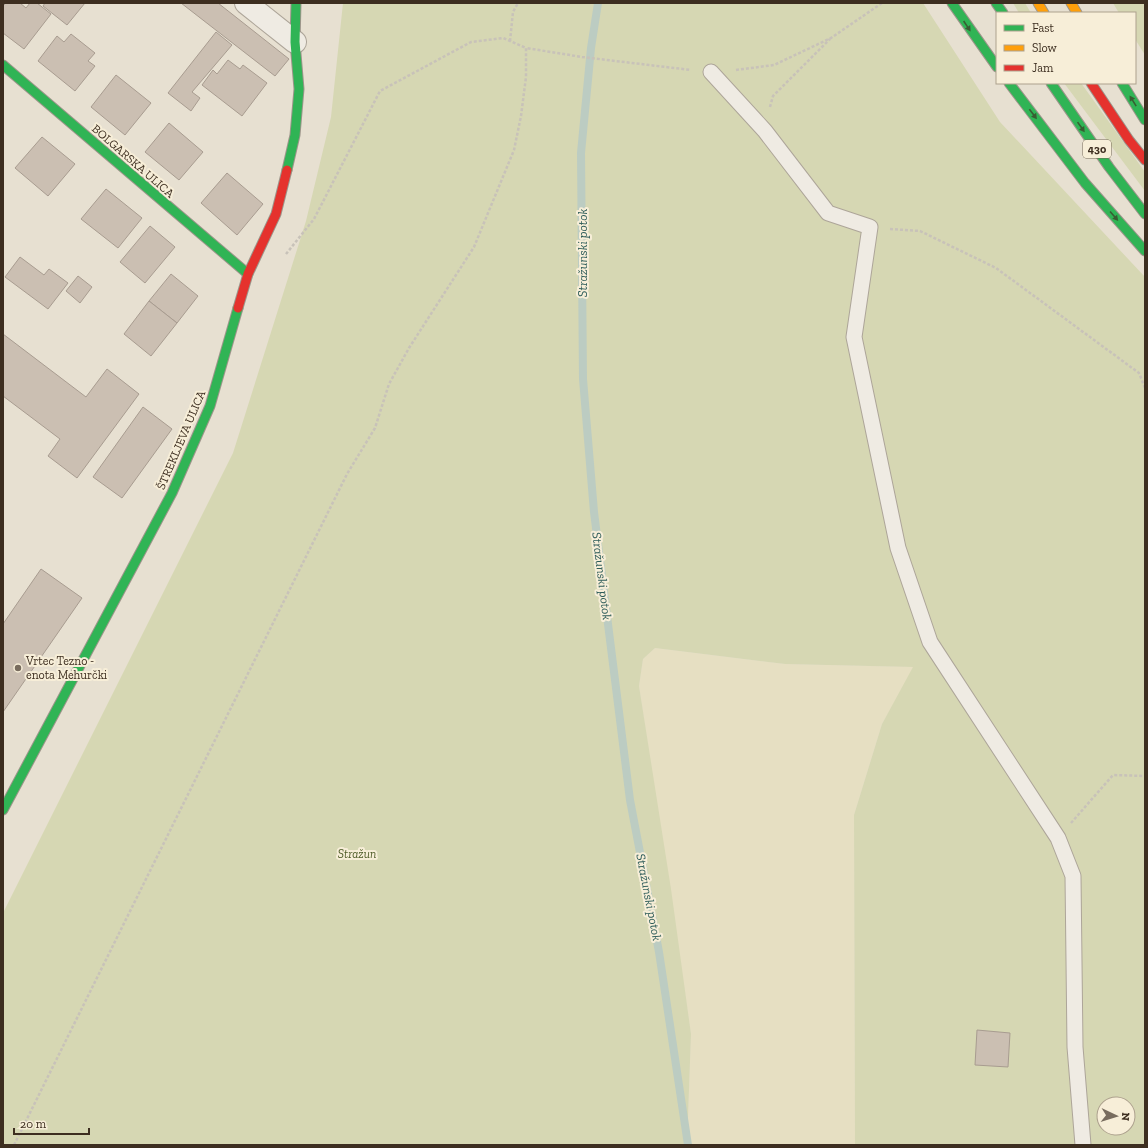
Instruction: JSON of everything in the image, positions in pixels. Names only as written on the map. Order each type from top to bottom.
[{"type":"main road","name":"ŠTREKLJEVA ULICA","points":[[3,810],[172,494],[210,406],[248,274],[276,214],[295,136],[299,89],[295,42],[296,3]]},
{"type":"main road","points":[[952,3],[996,66]]},
{"type":"main road","points":[[996,3],[1002,12]]},
{"type":"main road","points":[[1038,3],[1043,12]]},
{"type":"main road","points":[[1071,3],[1076,12]]},
{"type":"main road","name":"BOLGARSKA ULICA","points":[[3,65],[248,274]]},
{"type":"main road","points":[[1010,84],[1085,183],[1145,251]]},
{"type":"main road","name":"430","points":[[1052,84],[1109,167],[1145,214]]},
{"type":"main road","name":"430","points":[[1092,84],[1129,140],[1145,160]]},
{"type":"main road","points":[[1123,84],[1145,120]]},
{"type":"street","points":[[246,3],[295,42]]},
{"type":"lane","points":[[711,72],[765,131],[828,213],[870,227],[854,337],[898,548],[930,642],[1058,838],[1073,876],[1075,1047],[1083,1145]]},
{"type":"path","points":[[510,41],[513,12],[518,3]]},
{"type":"path","points":[[281,260],[314,219],[380,91],[471,42],[503,38],[526,48],[582,57],[711,72],[774,65],[831,38],[882,3]]},
{"type":"path","points":[[765,131],[773,96],[831,38]]},
{"type":"path","points":[[14,1145],[347,474],[375,428],[389,384],[409,348],[474,247],[514,150],[522,116],[526,77],[526,48]]},
{"type":"path","points":[[870,227],[920,231],[996,268],[1139,373],[1145,388]]},
{"type":"path","points":[[1058,838],[1113,775],[1145,776]]},
{"type":"shaded area","points":[[655,648],[785,664],[914,667],[882,724],[854,815],[855,1145],[687,1145],[691,1034],[639,686],[643,659]]},
{"type":"green space","name":"Stražun","points":[[343,3],[923,3],[1000,122],[1145,277],[1145,1145],[855,1145],[854,815],[882,724],[913,667],[785,664],[655,648],[643,659],[639,686],[671,889],[691,1034],[687,1145],[3,1145],[3,913],[233,453],[306,221],[331,117]]},
{"type":"green space","points":[[1013,3],[1025,3],[1030,12],[1018,12]]},
{"type":"green space","points":[[1113,3],[1145,3],[1145,55],[1136,41],[1136,12],[1118,12]]},
{"type":"green space","points":[[1065,84],[1082,84],[1145,172],[1145,191]]},
{"type":"building","points":[[6,3],[20,3],[26,8],[30,3],[37,3],[51,14],[24,49],[3,33],[3,6]]},
{"type":"building","points":[[45,3],[85,3],[67,25],[43,6]]},
{"type":"building","points":[[181,3],[218,3],[289,59],[275,76]]},
{"type":"building","points":[[216,32],[232,45],[192,92],[200,98],[191,111],[168,93]]},
{"type":"building","points":[[71,34],[95,53],[88,61],[95,66],[75,91],[38,61],[57,36],[64,42]]},
{"type":"building","points":[[228,60],[240,69],[243,65],[267,83],[242,116],[202,85],[213,70],[217,74]]},
{"type":"building","points":[[116,75],[151,103],[125,135],[91,107]]},
{"type":"building","points":[[169,123],[203,152],[179,180],[145,152]]},
{"type":"building","points":[[42,137],[75,164],[48,196],[15,168]]},
{"type":"building","points":[[227,173],[263,204],[237,235],[201,203]]},
{"type":"building","points":[[106,189],[142,218],[118,248],[81,219]]},
{"type":"building","points":[[150,226],[175,247],[145,283],[120,262]]},
{"type":"building","points":[[20,257],[44,275],[49,269],[68,283],[48,309],[5,277]]},
{"type":"building","points":[[171,274],[198,296],[177,323],[149,301]]},
{"type":"building","points":[[78,276],[92,287],[80,303],[66,291]]},
{"type":"building","points":[[149,301],[177,323],[151,356],[124,334]]},
{"type":"building","points":[[3,334],[86,397],[107,369],[139,394],[77,478],[48,456],[60,439],[3,396]]},
{"type":"building","points":[[143,407],[172,429],[122,498],[93,477]]},
{"type":"building","name":"Vrtec Tezno - enota Mehurčki","points":[[41,569],[82,598],[3,712],[3,624]]},
{"type":"building","points":[[977,1030],[1010,1033],[1008,1067],[975,1065]]},
{"type":"waterway","name":"Stražunski potok","points":[[598,3],[591,48],[581,153],[583,379],[594,512],[630,800],[659,952],[688,1145]]},
{"type":"traffic: fast","points":[[287,170],[295,135],[299,89],[295,42],[296,3]]},
{"type":"traffic: fast","points":[[952,3],[996,66]]},
{"type":"traffic: fast","points":[[996,3],[1002,12]]},
{"type":"traffic: fast","points":[[3,65],[248,274]]},
{"type":"traffic: fast","points":[[1010,84],[1085,183],[1145,251]]},
{"type":"traffic: fast","points":[[1052,84],[1109,167],[1145,214]]},
{"type":"traffic: fast","points":[[1123,84],[1145,120]]},
{"type":"traffic: fast","points":[[3,810],[172,493],[210,406],[238,308]]},
{"type":"traffic: slow","points":[[1038,3],[1043,12]]},
{"type":"traffic: slow","points":[[1071,3],[1076,12]]},
{"type":"traffic: jam","points":[[1092,84],[1129,140],[1145,160]]},
{"type":"traffic: jam","points":[[238,308],[248,274],[276,214],[287,170]]},
{"type":"place","name":"Vrtec Tezno - enota Mehurčki","points":[[18,668]]}]
